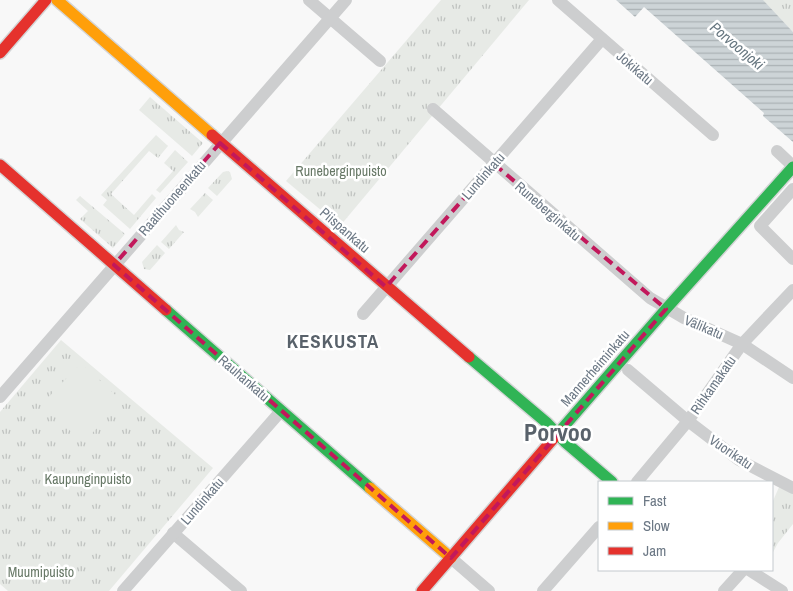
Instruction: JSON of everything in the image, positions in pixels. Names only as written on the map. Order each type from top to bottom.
[{"type":"main road","points":[[0,53],[46,0]]},
{"type":"main road","name":"Piispankatu","points":[[58,0],[611,481]]},
{"type":"main road","name":"Rauhankatu","points":[[0,165],[451,558]]},
{"type":"main road","name":"Mannerheiminkatu","points":[[422,591],[666,309],[793,166]]},
{"type":"street","points":[[309,0],[380,61]]},
{"type":"street","name":"Raatihuoneenkatu","points":[[2,390],[346,0]]},
{"type":"street","name":"Jokikatu","points":[[558,0],[713,135]]},
{"type":"street","name":"Lundinkatu","points":[[363,314],[602,39]]},
{"type":"street","name":"Runeberginkatu","points":[[433,109],[650,298],[666,309]]},
{"type":"street","points":[[777,151],[793,166]]},
{"type":"street","points":[[793,189],[760,226],[793,260]]},
{"type":"street","name":"Rihkamakatu","points":[[638,481],[688,421],[742,344],[793,290]]},
{"type":"street","name":"Välikatu","points":[[666,309],[742,344],[793,378]]},
{"type":"street","name":"Vuorikatu","points":[[628,370],[688,421],[739,460],[793,488]]},
{"type":"street","name":"Lundinkatu","points":[[123,591],[282,411]]},
{"type":"street","points":[[543,591],[598,528]]},
{"type":"street","points":[[173,533],[241,591]]},
{"type":"street","name":"Rauhankatu","points":[[451,558],[489,591]]},
{"type":"street","points":[[724,591],[742,571]]},
{"type":"street","points":[[751,571],[782,591]]},
{"type":"highlighted area","points":[[220,143],[386,287],[494,164],[666,309],[451,558],[114,265]]},
{"type":"green space","name":"Runeberginpuisto","points":[[441,0],[529,0],[340,226],[286,181]]},
{"type":"green space","points":[[762,0],[793,0],[793,32]]},
{"type":"green space","points":[[150,97],[203,143],[192,156],[139,110]]},
{"type":"green space","points":[[156,135],[168,146],[158,158],[149,151],[111,194],[134,215],[152,194],[156,198],[130,229],[103,205],[107,200],[101,195]]},
{"type":"green space","points":[[175,150],[188,162],[160,193],[156,190],[173,171],[164,163]]},
{"type":"green space","points":[[223,172],[230,172],[232,179],[217,196],[208,188]]},
{"type":"green space","points":[[205,193],[213,200],[198,217],[190,209]]},
{"type":"green space","points":[[80,196],[125,234],[113,248],[80,219],[88,211],[76,200]]},
{"type":"green space","points":[[176,225],[179,230],[184,232],[169,249],[161,242]]},
{"type":"green space","points":[[157,245],[165,253],[150,270],[144,269],[142,262]]},
{"type":"green space","name":"Kaupunginpuisto","points":[[61,340],[213,468],[109,591],[8,591],[0,584],[0,412]]},
{"type":"green space","points":[[81,363],[122,401],[83,443],[42,404]]},
{"type":"green space","points":[[780,485],[793,492],[793,524],[773,552],[773,501]]},
{"type":"water","name":"Porvoonjoki","points":[[616,0],[763,0],[793,32],[793,142],[763,116],[764,113],[644,7],[635,17]]},
{"type":"traffic: fast","points":[[560,431],[793,167]]},
{"type":"traffic: fast","points":[[166,310],[370,488]]},
{"type":"traffic: fast","points":[[469,357],[547,423],[565,442],[611,481]]},
{"type":"traffic: slow","points":[[57,0],[212,135]]},
{"type":"traffic: slow","points":[[370,488],[451,558]]},
{"type":"traffic: jam","points":[[0,53],[46,0]]},
{"type":"traffic: jam","points":[[212,135],[469,357]]},
{"type":"traffic: jam","points":[[0,165],[166,310]]},
{"type":"traffic: jam","points":[[422,591],[560,431]]},
{"type":"district","name":"KESKUSTA","points":[[333,341]]},
{"type":"district","name":"Porvoo","points":[[558,433]]},
{"type":"park label","name":"Muumipuisto","points":[[41,572]]}]
